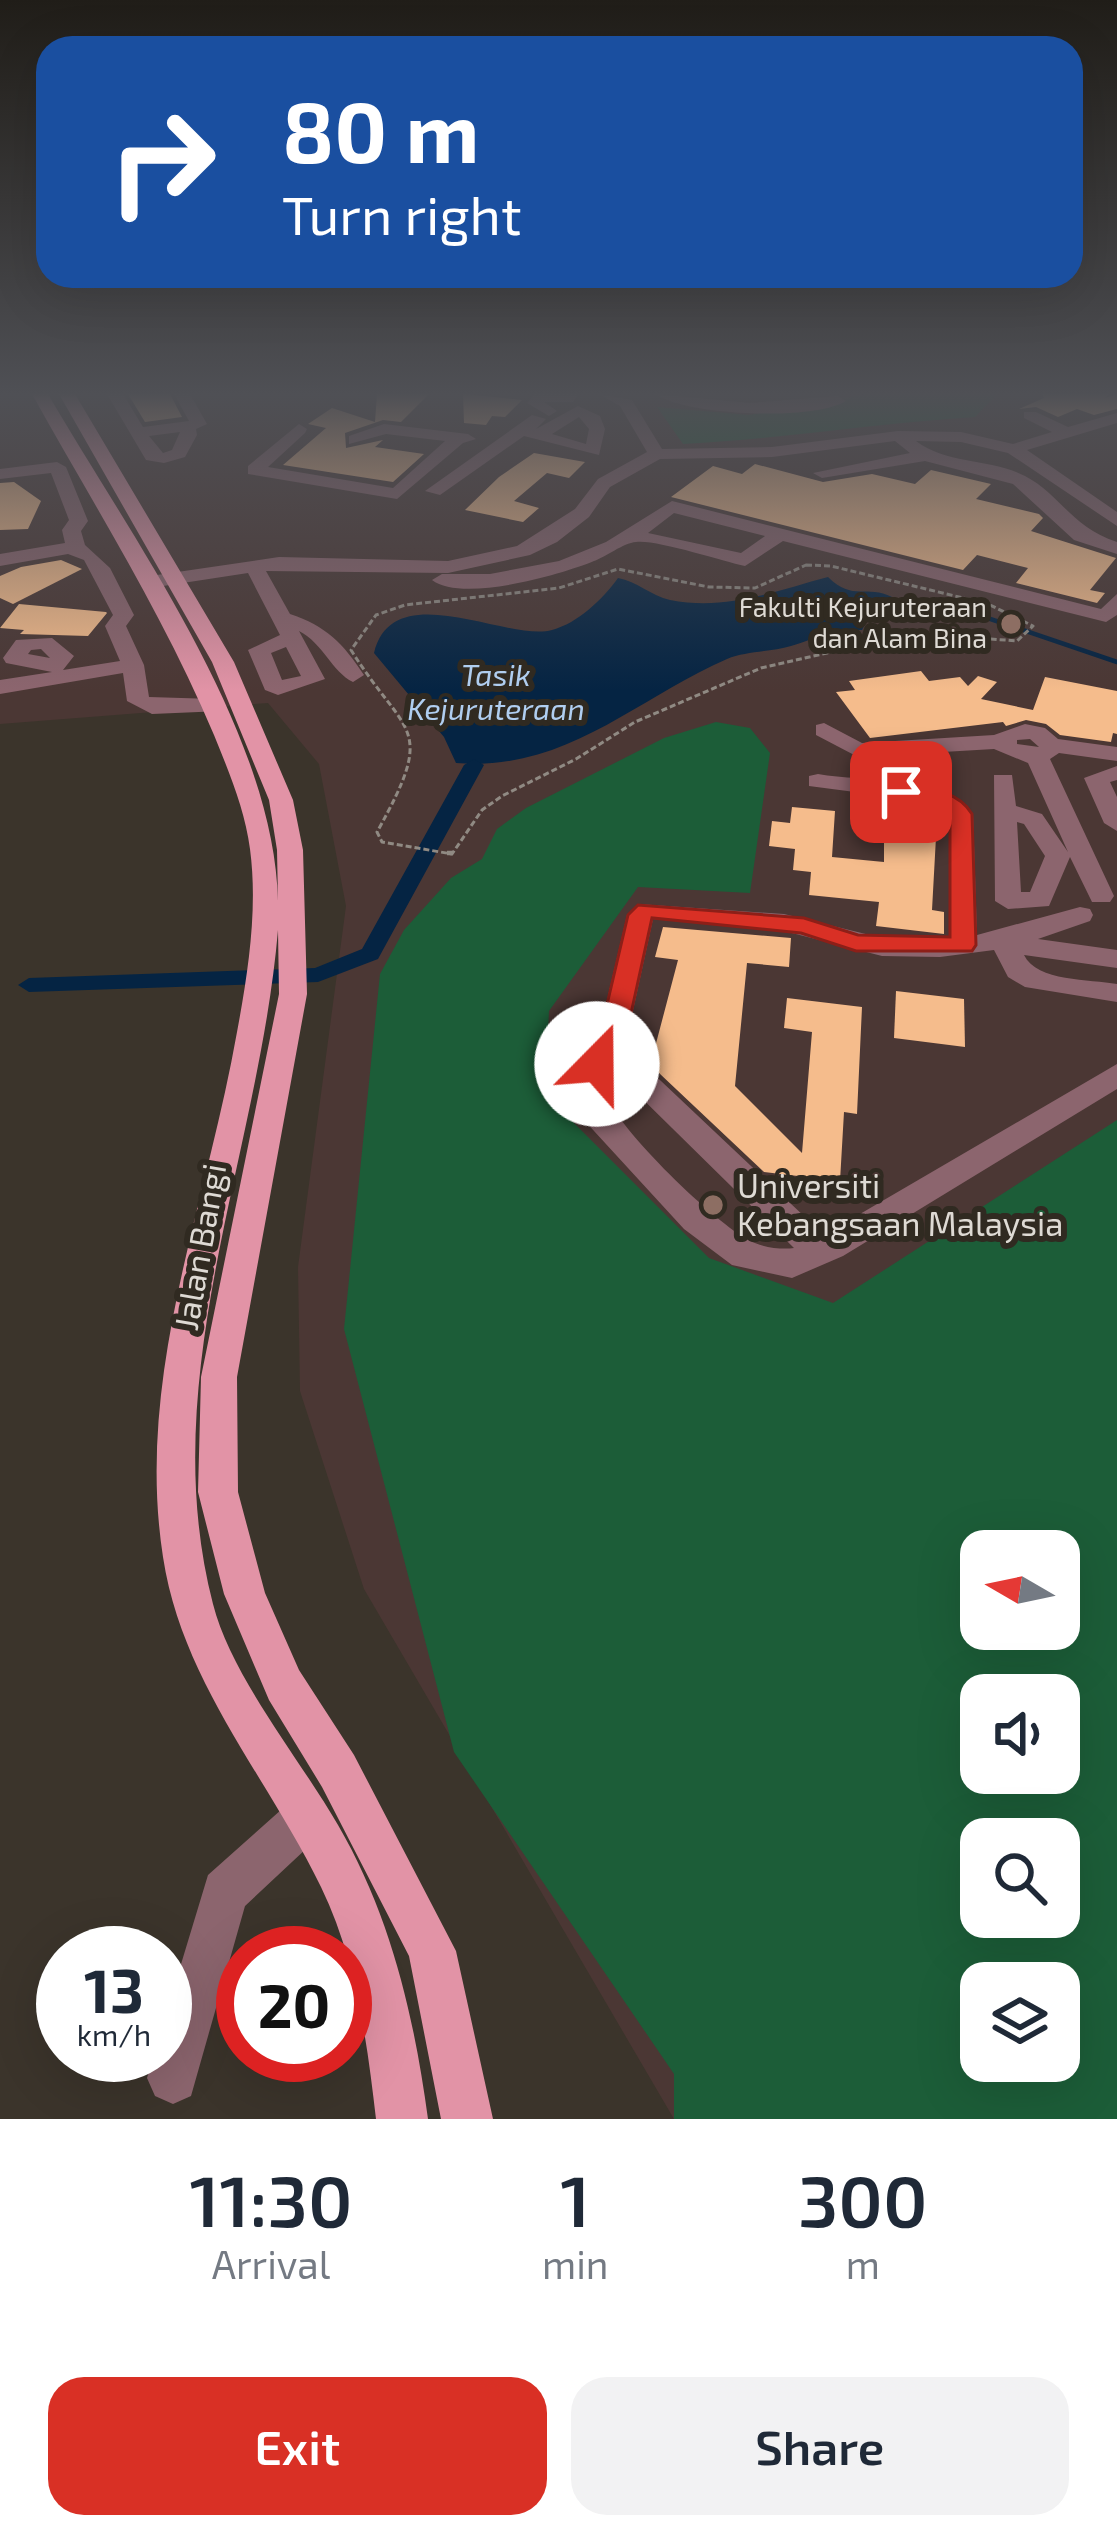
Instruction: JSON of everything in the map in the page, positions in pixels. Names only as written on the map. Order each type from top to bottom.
[{"type":"main road","name":"Jalan Bangi","points":[[98,493],[214,706],[247,790],[264,856],[277,977],[188,1317],[175,1416],[176,1503],[193,1609],[236,1704],[307,1817],[350,1898],[375,1968],[395,2055],[402,2119]]},
{"type":"main road","name":"Jalan Bangi","points":[[127,493],[240,699],[281,800],[290,850],[277,977],[219,1377],[218,1492],[245,1594],[284,1685],[349,1790],[432,1951],[467,2119]]},
{"type":"street","points":[[68,493],[79,521],[74,538]]},
{"type":"street","points":[[290,493],[379,506],[398,493]]},
{"type":"street","points":[[386,568],[448,567],[523,550],[550,538],[582,513],[596,493]]},
{"type":"street","points":[[1033,493],[1081,536],[1117,548]]},
{"type":"street","points":[[1066,493],[1117,520]]},
{"type":"street","points":[[150,582],[243,567],[332,563],[482,582],[585,556],[632,535],[660,514],[1106,616],[1117,600]]},
{"type":"street","points":[[632,535],[740,560],[772,540]]},
{"type":"street","points":[[0,560],[74,538]]},
{"type":"street","points":[[0,542],[74,538],[98,560],[124,615],[62,671]]},
{"type":"street","points":[[243,567],[287,628],[318,629],[330,638],[353,675]]},
{"type":"street","points":[[115,626],[133,665],[142,705],[214,706]]},
{"type":"street","points":[[0,687],[62,671],[133,665]]},
{"type":"street","points":[[824,730],[858,749],[1002,741],[1013,753],[1047,764],[1106,752]]},
{"type":"street","points":[[1047,764],[1073,814],[1082,857],[1105,913],[1014,938],[963,945],[856,943],[804,926],[647,910],[640,915],[610,1050],[582,1081],[594,1112],[696,1220],[744,1255],[792,1264],[820,1252],[1117,1075]]},
{"type":"street","points":[[1073,814],[1114,818],[1096,778],[1117,773]]},
{"type":"street","points":[[1003,780],[1008,901],[1040,900],[1082,857]]},
{"type":"street","points":[[818,781],[935,796],[957,806],[961,814],[963,945]]},
{"type":"street","points":[[1005,810],[1033,819],[1082,857]]},
{"type":"street","points":[[1014,938],[1117,959]]},
{"type":"street","points":[[1014,938],[1018,971],[1035,980],[1117,993]]},
{"type":"street","points":[[610,1050],[820,1252]]},
{"type":"street","points":[[192,2010],[225,1892],[307,1817]]},
{"type":"path","points":[[806,565],[831,566],[988,604],[1033,626],[1028,636],[1017,641],[915,633],[761,668],[635,722],[576,759],[502,796],[482,810],[452,854],[441,854],[382,842],[377,832],[401,790],[410,734],[403,716],[351,650],[376,615],[405,605],[559,588],[618,568],[734,590],[755,589],[806,565]]},
{"type":"shaded area","name":"Universiti Kebangsaan Malaysia","points":[[0,493],[1117,493],[1117,2119],[674,2119],[364,1589],[300,1391],[298,1267],[346,906],[319,764],[268,703],[0,724]]},
{"type":"green space","points":[[716,722],[750,728],[770,753],[750,893],[638,887],[549,1011],[545,1094],[709,1258],[833,1303],[1117,1120],[1117,2119],[674,2119],[674,2074],[454,1752],[344,1329],[380,974],[404,930],[451,878],[482,859],[497,829],[526,808],[664,738]]},
{"type":"water","name":"Tasik Kejuruteraan","points":[[828,577],[845,589],[892,597],[893,605],[933,600],[955,607],[891,613],[863,609],[868,618],[862,630],[833,632],[727,659],[566,745],[495,763],[456,763],[444,737],[374,653],[385,630],[403,618],[453,617],[507,628],[552,630],[589,609],[618,578],[670,600],[711,603]]},
{"type":"building","points":[[0,493],[29,493],[41,501],[28,529],[0,530]]},
{"type":"building","points":[[483,493],[524,493],[514,501],[539,508],[523,522],[465,510]]},
{"type":"building","points":[[677,493],[982,493],[976,499],[1039,514],[1043,518],[1031,531],[1116,558],[1090,590],[1105,593],[1097,603],[1016,583],[1028,568],[977,555],[963,570],[671,497]]},
{"type":"building","points":[[61,560],[82,569],[13,604],[0,598],[0,576]]},
{"type":"building","points":[[19,604],[107,613],[88,636],[20,634],[24,630],[0,628]]},
{"type":"building","points":[[921,671],[929,681],[960,677],[968,686],[978,676],[997,682],[981,699],[1033,710],[1045,677],[1117,691],[1117,734],[1113,733],[1111,742],[1060,735],[1046,724],[1026,720],[1006,726],[1003,722],[870,738],[836,692],[855,690],[849,681]]},
{"type":"building","points":[[792,807],[835,811],[832,857],[884,862],[884,815],[922,819],[923,836],[936,837],[932,910],[944,912],[944,934],[876,926],[879,902],[809,895],[811,872],[793,870],[795,849],[769,846],[772,821],[790,823]]},
{"type":"building","points":[[663,927],[791,938],[789,967],[747,963],[735,1086],[802,1153],[812,1032],[784,1028],[787,998],[862,1007],[857,1114],[844,1112],[840,1181],[764,1172],[642,1057],[654,1051],[678,960],[655,957]]},
{"type":"building","points":[[896,991],[964,999],[965,1047],[894,1038]]},
{"type":"waterway","points":[[955,607],[1117,662]]},
{"type":"waterway","points":[[29,985],[318,975],[370,954],[474,765]]},
{"type":"place","name":"Fakulti Kejuruteraan dan Alam Bina","points":[[1011,624]]},
{"type":"place","name":"Universiti Kebangsaan Malaysia","points":[[713,1205]]},
{"type":"route","points":[[597,1064],[610,1050],[640,915],[647,910],[804,926],[856,943],[963,945],[961,814],[949,801],[901,792]]}]
